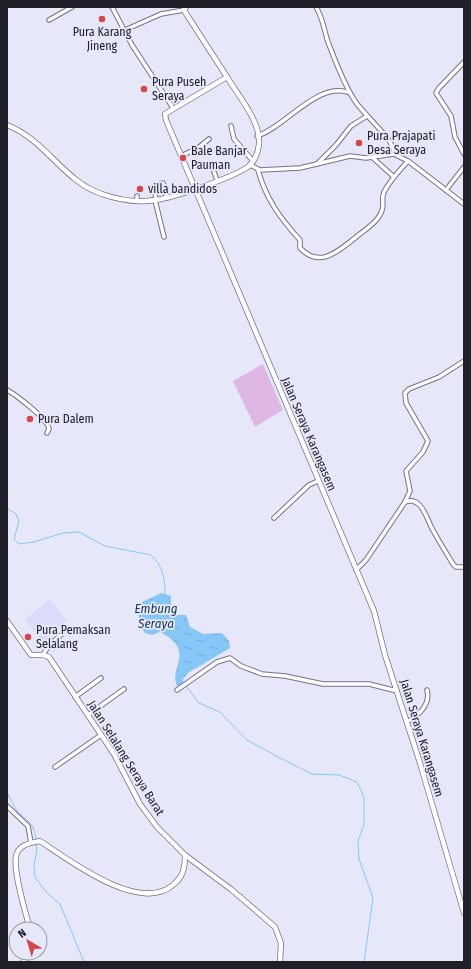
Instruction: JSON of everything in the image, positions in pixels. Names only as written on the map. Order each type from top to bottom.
[{"type":"street","points":[[49,20],[72,7]]},
{"type":"street","points":[[112,7],[132,45],[173,108],[186,103],[227,77]]},
{"type":"street","points":[[170,7],[173,11]]},
{"type":"street","points":[[316,7],[322,18],[328,42],[350,93],[394,148],[394,154]]},
{"type":"street","points":[[7,125],[36,142],[82,185],[102,194],[124,200],[137,198],[156,200],[166,198],[239,172],[251,163],[258,151],[258,136],[252,116],[185,8],[173,11],[125,30]]},
{"type":"street","points":[[464,62],[436,93],[451,116],[455,137],[464,154]]},
{"type":"street","points":[[258,136],[272,129],[297,110],[327,93],[339,90],[350,93]]},
{"type":"street","name":"Jalan Seraya Karangasem","points":[[173,108],[165,117],[194,189],[374,611],[464,913]]},
{"type":"street","points":[[316,165],[336,145],[351,126],[367,116]]},
{"type":"street","points":[[231,126],[234,138],[251,163],[258,170],[266,192],[279,216],[300,240],[300,248],[310,256],[317,257],[335,254],[375,222],[384,207],[383,193],[408,161]]},
{"type":"street","points":[[181,156],[191,152],[210,139]]},
{"type":"street","points":[[258,170],[300,168],[355,156],[373,158],[394,154],[408,161],[464,204]]},
{"type":"street","points":[[373,158],[394,177]]},
{"type":"street","points":[[446,190],[464,167]]},
{"type":"street","points":[[214,172],[217,180]]},
{"type":"street","points":[[158,185],[163,183],[166,198]]},
{"type":"street","points":[[155,192],[164,237]]},
{"type":"street","points":[[356,570],[366,560],[405,502],[410,491],[406,471],[423,452],[428,441],[406,404],[405,393],[409,389],[439,377],[464,361]]},
{"type":"street","points":[[7,390],[23,402],[46,424],[49,429],[47,433]]},
{"type":"street","points":[[274,518],[311,484],[318,481]]},
{"type":"street","points":[[405,502],[413,501],[421,506],[453,564],[464,567]]},
{"type":"street","name":"Jalan Selalang Seraya Barat","points":[[7,621],[31,655],[43,655],[49,657],[114,754],[145,811],[172,844],[185,856],[232,890],[275,927],[281,943],[280,962]]},
{"type":"street","points":[[43,655],[49,645],[61,635]]},
{"type":"street","points":[[177,690],[216,662],[230,658],[241,666],[262,674],[285,676],[322,684],[369,684],[397,691]]},
{"type":"street","points":[[75,697],[101,678]]},
{"type":"street","points":[[88,716],[124,689]]},
{"type":"street","points":[[407,722],[418,714],[425,706],[428,699],[427,690]]},
{"type":"street","points":[[55,767],[101,735]]},
{"type":"street","points":[[7,806],[28,826],[31,843]]},
{"type":"street","points":[[28,921],[15,866],[16,854],[23,846],[40,841],[87,872],[123,888],[140,893],[157,893],[167,889],[182,876],[185,856]]},
{"type":"street","points":[[184,868],[192,864],[197,865]]},
{"type":"shaded area","points":[[263,364],[283,410],[255,427],[233,381]]},
{"type":"shaded area","points":[[50,599],[67,621],[43,643],[25,620]]},
{"type":"water","name":"Embung Seraya","points":[[161,593],[171,596],[171,605],[177,615],[186,615],[190,627],[203,634],[222,633],[229,641],[230,648],[188,673],[183,679],[184,685],[179,688],[176,681],[179,661],[177,647],[171,639],[160,632],[152,635],[145,633],[139,619],[138,611],[140,603]]},
{"type":"waterway","points":[[7,508],[16,514],[19,521],[14,539],[19,544],[34,542],[63,533],[79,532],[105,546],[151,555],[161,568],[165,594]]},
{"type":"waterway","points":[[186,686],[199,703],[220,712],[247,740],[312,774],[339,775],[357,782],[364,797],[364,824],[358,841],[359,859],[373,898],[364,962]]},
{"type":"waterway","points":[[7,792],[18,812],[32,826],[36,840]]},
{"type":"waterway","points":[[36,843],[37,850],[34,865],[35,877],[46,892],[60,904],[84,962]]},
{"type":"place","name":"Pura Karang Jineng","points":[[102,19]]},
{"type":"place","name":"Pura Puseh Seraya","points":[[144,89]]},
{"type":"place","name":"Pura Prajapati Desa Seraya","points":[[359,143]]},
{"type":"place","name":"Bale Banjar Pauman","points":[[183,158]]},
{"type":"place","name":"villa bandidos","points":[[140,189]]},
{"type":"place","name":"Pura Dalem","points":[[30,419]]},
{"type":"place","name":"Pura Pemaksan Selalang","points":[[28,637]]}]
